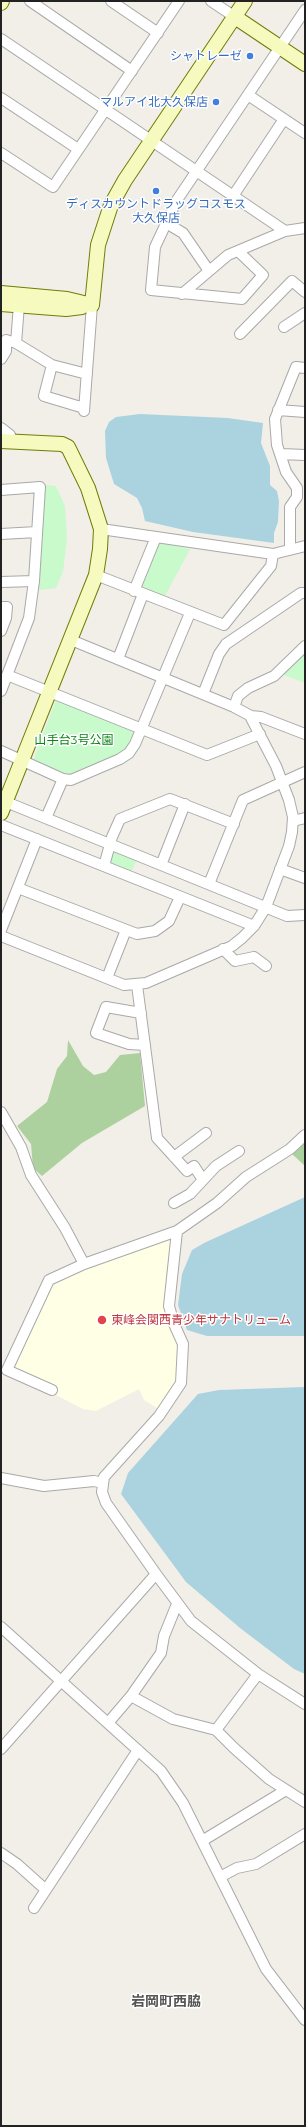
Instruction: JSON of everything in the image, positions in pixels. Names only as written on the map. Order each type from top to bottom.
[{"type":"street","points":[[30,1],[132,71]]},
{"type":"street","points":[[112,1],[158,33]]},
{"type":"street","points":[[1,153],[53,188],[179,1]]},
{"type":"street","points":[[211,1],[305,64]]},
{"type":"street","points":[[52,365],[44,396],[84,410],[98,245],[111,205],[245,1]]},
{"type":"street","points":[[239,252],[263,275],[242,299],[151,290],[155,248],[177,200],[305,10]]},
{"type":"street","points":[[1,39],[285,231]]},
{"type":"street","points":[[248,95],[305,133]]},
{"type":"street","points":[[1,98],[78,149]]},
{"type":"street","points":[[233,196],[284,119]]},
{"type":"street","points":[[166,224],[183,233],[209,271]]},
{"type":"street","points":[[182,294],[228,255],[239,252],[285,231],[305,228]]},
{"type":"street","points":[[240,334],[292,281],[305,292]]},
{"type":"street","points":[[1,293],[67,299],[92,305]]},
{"type":"street","points":[[1,304],[66,309],[92,305]]},
{"type":"street","points":[[16,343],[18,305]]},
{"type":"street","points":[[284,327],[305,314]]},
{"type":"street","points":[[1,359],[6,351],[6,340],[16,343],[52,365],[86,374]]},
{"type":"street","points":[[290,548],[290,507],[301,497],[297,488],[286,472],[277,445],[275,419],[296,367],[305,368]]},
{"type":"street","points":[[278,410],[305,412]]},
{"type":"street","points":[[1,428],[10,435],[6,441]]},
{"type":"street","points":[[6,441],[62,444],[68,447],[88,488],[101,529],[96,575],[22,761],[2,805],[46,818],[287,916],[305,915]]},
{"type":"street","points":[[281,454],[305,455]]},
{"type":"street","points":[[1,490],[40,487],[34,581],[29,618],[1,692]]},
{"type":"street","points":[[101,529],[273,554],[290,548],[305,546]]},
{"type":"street","points":[[1,534],[37,532]]},
{"type":"street","points":[[118,659],[156,537]]},
{"type":"street","points":[[96,575],[224,625],[271,566],[273,554]]},
{"type":"street","points":[[1,582],[34,581]]},
{"type":"street","points":[[203,694],[219,654],[226,644],[304,594]]},
{"type":"street","points":[[1,607],[7,607],[6,618],[1,631]]},
{"type":"street","points":[[1,751],[64,779],[71,780],[120,759],[129,753],[141,729],[190,613]]},
{"type":"street","points":[[71,640],[234,707],[250,716],[261,717],[305,734]]},
{"type":"street","points":[[234,707],[238,696],[274,676],[305,646]]},
{"type":"street","points":[[7,675],[207,755],[260,734]]},
{"type":"street","points":[[1,936],[124,985],[146,983],[232,946],[254,926],[266,907],[289,846],[293,821],[289,800],[260,734],[250,716]]},
{"type":"street","points":[[209,884],[243,800],[305,772]]},
{"type":"street","points":[[46,818],[64,779]]},
{"type":"street","points":[[104,866],[112,845],[112,836],[120,819],[170,799],[234,824]]},
{"type":"street","points":[[161,865],[185,804]]},
{"type":"street","points":[[293,821],[305,818]]},
{"type":"street","points":[[1,825],[254,926]]},
{"type":"street","points":[[1,930],[37,839]]},
{"type":"street","points":[[280,869],[305,878]]},
{"type":"street","points":[[18,888],[137,934],[155,931],[169,921],[180,897]]},
{"type":"street","points":[[107,978],[126,930]]},
{"type":"street","points":[[223,950],[235,961],[254,958],[266,966]]},
{"type":"street","points":[[137,985],[157,1138],[187,1171],[194,1166],[203,1180]]},
{"type":"street","points":[[141,1013],[106,1007],[96,1033],[129,1044],[145,1045]]},
{"type":"street","points":[[1,1112],[22,1147],[31,1175],[65,1228],[84,1264]]},
{"type":"street","points":[[174,1157],[206,1133]]},
{"type":"street","points":[[52,1390],[7,1370],[49,1280],[84,1264],[177,1231],[217,1203],[246,1177],[290,1149],[305,1135]]},
{"type":"street","points":[[174,1203],[190,1194],[216,1166],[239,1151]]},
{"type":"street","points":[[177,1231],[170,1306],[174,1324],[183,1344],[181,1383],[159,1416],[104,1477],[102,1492],[106,1503],[177,1604],[191,1621],[258,1674],[305,1704]]},
{"type":"street","points":[[1,1478],[44,1486],[94,1481],[103,1483]]},
{"type":"street","points":[[1,1749],[62,1682],[156,1574]]},
{"type":"street","points":[[108,1723],[131,1696],[161,1652],[164,1636],[177,1604]]},
{"type":"street","points":[[1,1627],[161,1771],[183,1803],[266,1969],[292,2006],[305,2020]]},
{"type":"street","points":[[216,1730],[258,1674]]},
{"type":"street","points":[[131,1696],[173,1719],[216,1730],[269,1779],[305,1802]]},
{"type":"street","points":[[34,1908],[138,1750]]},
{"type":"street","points":[[202,1841],[286,1790]]},
{"type":"street","points":[[220,1877],[237,1868],[256,1864],[305,1834]]},
{"type":"street","points":[[1,1853],[17,1864],[46,1890]]},
{"type":"shaded area","name":"東峰会関西青少年サナトリューム","points":[[169,1235],[172,1245],[167,1311],[181,1344],[180,1381],[159,1409],[144,1400],[139,1389],[96,1411],[83,1409],[54,1394],[58,1387],[15,1370],[14,1365],[52,1282]]},
{"type":"green space","points":[[45,485],[56,486],[65,506],[67,538],[63,572],[56,588],[41,590],[37,587],[40,527]]},
{"type":"green space","points":[[158,542],[190,549],[164,598],[138,588]]},
{"type":"green space","points":[[305,652],[305,683],[281,674]]},
{"type":"green space","name":"山手台3号公園","points":[[56,700],[135,732],[126,750],[114,757],[69,775],[33,761]]},
{"type":"green space","points":[[114,849],[137,859],[131,873],[111,865],[109,860]]},
{"type":"green space","points":[[68,1040],[83,1066],[94,1075],[106,1072],[120,1055],[140,1053],[145,1106],[82,1143],[42,1176],[33,1168],[31,1144],[17,1126],[47,1102],[57,1069],[67,1056]]},
{"type":"green space","points":[[305,1141],[305,1166],[292,1154]]},
{"type":"water","points":[[140,414],[228,418],[263,423],[261,443],[270,466],[270,485],[277,491],[279,501],[278,522],[274,533],[274,543],[193,532],[145,521],[142,508],[137,498],[114,484],[106,458],[105,431],[109,422],[116,417]]},
{"type":"water","points":[[305,1197],[305,1336],[207,1336],[187,1330],[178,1305],[182,1274],[192,1250],[204,1243]]},
{"type":"water","points":[[305,1387],[305,1674],[294,1669],[240,1628],[186,1582],[121,1494],[128,1473],[198,1394],[219,1390]]},
{"type":"place","name":"シャトレーゼ","points":[[250,56]]},
{"type":"place","name":"マルアイ北大久保店","points":[[216,102]]},
{"type":"place","name":"ディスカウントドラッグコスモス 大久保店","points":[[156,191]]},
{"type":"place","name":"東峰会関西青少年サナトリューム","points":[[102,1320]]},
{"type":"district","name":"岩岡町西脇","points":[[166,2002]]}]
